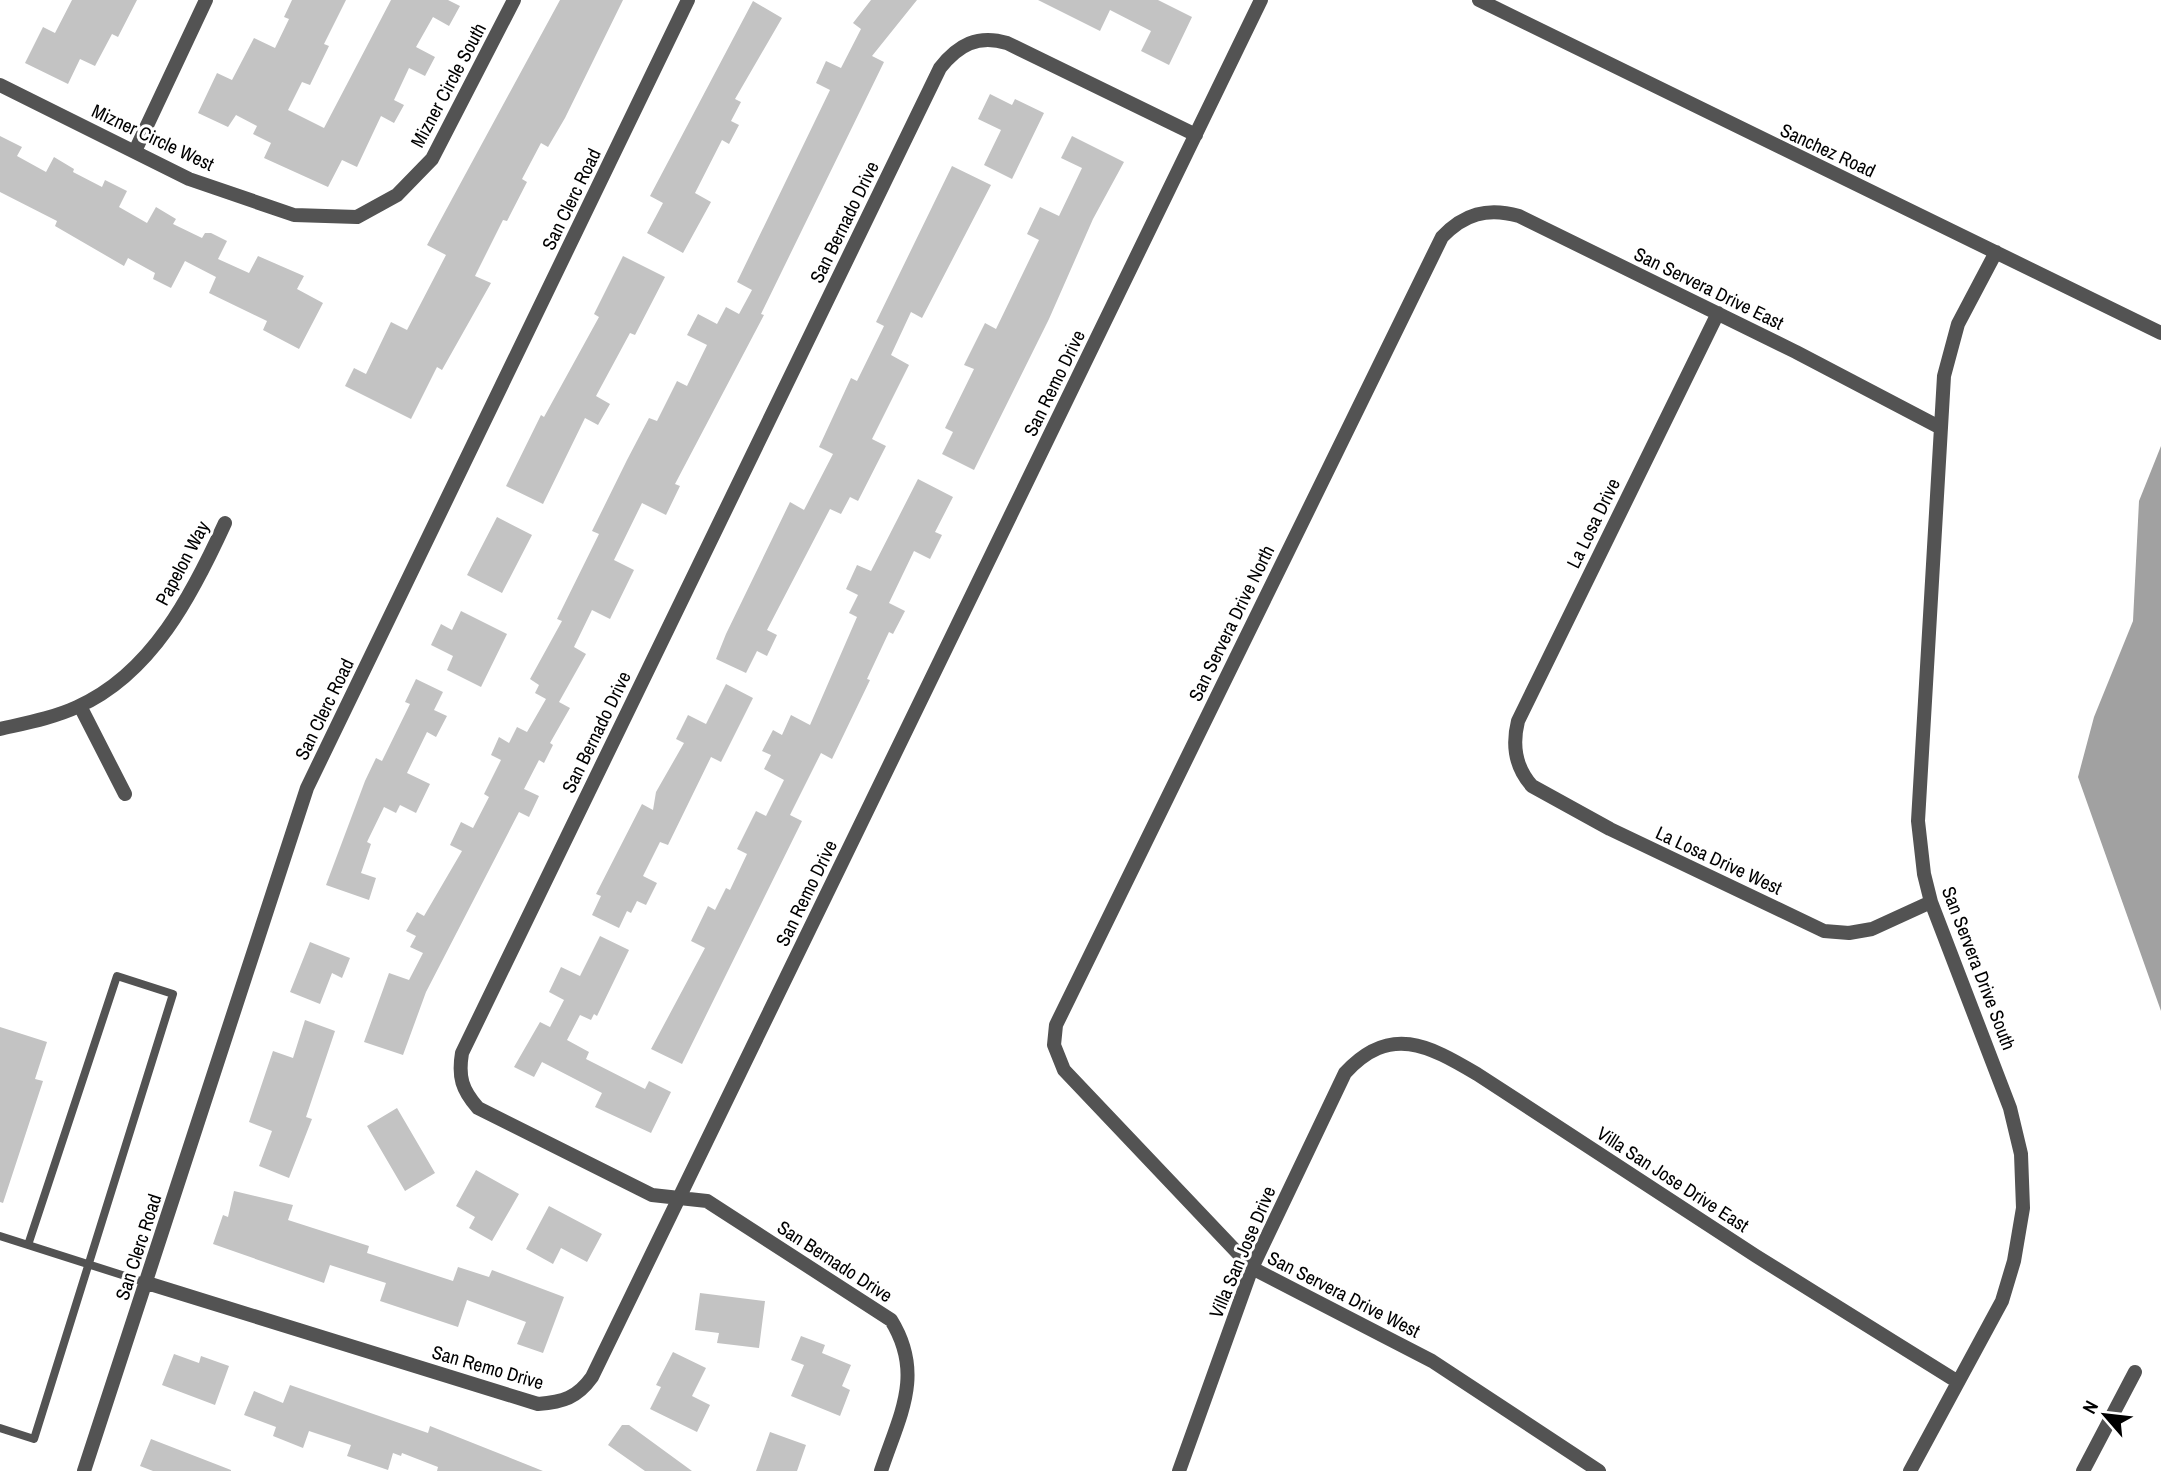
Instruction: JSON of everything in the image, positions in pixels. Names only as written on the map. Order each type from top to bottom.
[{"type":"street","points":[[135,151],[206,0]]},
{"type":"street","name":"Mizner Circle South","points":[[294,215],[312,218],[357,217],[397,195],[420,174],[432,159],[514,0]]},
{"type":"street","name":"San Clerc Road","points":[[84,1471],[307,788],[688,0]]},
{"type":"street","name":"San Remo Drive","points":[[147,1283],[538,1404],[560,1403],[581,1393],[592,1377],[1261,0]]},
{"type":"street","name":"Sanchez Road","points":[[1479,0],[2161,333]]},
{"type":"street","name":"San Bernado Drive","points":[[881,1471],[907,1392],[909,1365],[903,1340],[891,1320],[707,1201],[652,1195],[478,1108],[465,1093],[459,1073],[462,1053],[940,68],[952,52],[969,42],[990,38],[1007,43],[1196,135]]},
{"type":"street","name":"Mizner Circle West","points":[[0,85],[189,178],[294,215]]},
{"type":"street","name":"San Servera Drive East","points":[[1455,223],[1480,212],[1519,216],[1718,313],[1941,428]]},
{"type":"street","name":"San Servera Drive North","points":[[1054,1045],[1056,1025],[1352,417],[1442,237],[1455,223]]},
{"type":"street","name":"San Servera Drive South","points":[[1910,1471],[2002,1301],[2014,1261],[2023,1208],[2021,1154],[1995,1063],[1946,947],[1931,902],[1924,874],[1918,821],[1941,428],[1948,354],[1958,324],[1996,253]]},
{"type":"street","name":"La Losa Drive","points":[[1515,752],[1513,740],[1518,721],[1718,313]]},
{"type":"street","name":"Papelon Way","points":[[0,729],[42,720],[80,706],[126,673],[173,622],[205,566],[225,523]]},
{"type":"street","points":[[80,706],[125,794]]},
{"type":"street","name":"La Losa Drive West","points":[[1515,752],[1524,777],[1532,786],[1611,829],[1812,927],[1849,933],[1871,929],[1931,902]]},
{"type":"street","name":"Villa San Jose Drive East","points":[[1360,1057],[1391,1043],[1418,1044],[1446,1056],[1958,1382]]},
{"type":"street","name":"San Servera Drive West","points":[[1054,1045],[1064,1070],[1252,1268],[1432,1361],[1600,1471]]},
{"type":"street","name":"Villa San Jose Drive","points":[[1179,1471],[1252,1268],[1345,1073],[1360,1057]]},
{"type":"street","points":[[2083,1471],[2135,1372]]},
{"type":"lane","points":[[0,1428],[34,1439],[86,1264],[173,994],[117,976],[28,1245]]},
{"type":"lane","points":[[0,1236],[147,1283]]},
{"type":"shaded area","points":[[2161,446],[2161,1011],[2078,777],[2094,717],[2133,621],[2139,501]]},
{"type":"building","points":[[72,0],[137,0],[118,37],[112,34],[95,66],[80,59],[68,84],[25,63],[43,27],[55,33]]},
{"type":"building","points":[[292,0],[346,0],[324,44],[329,46],[310,85],[302,82],[288,110],[324,128],[391,0],[448,0],[460,6],[449,26],[433,17],[416,47],[435,57],[425,76],[409,68],[394,100],[404,105],[394,123],[381,116],[357,167],[342,160],[328,187],[264,158],[271,143],[253,134],[257,126],[236,115],[228,127],[198,113],[217,73],[232,80],[254,38],[275,48],[289,19],[284,17]]},
{"type":"building","points":[[560,0],[623,0],[565,118],[548,147],[541,143],[522,179],[527,182],[507,221],[503,220],[475,276],[491,283],[442,370],[437,367],[411,419],[345,386],[354,368],[366,374],[391,322],[407,330],[446,255],[427,245]]},
{"type":"building","points":[[871,0],[917,0],[872,56],[884,62],[761,314],[764,315],[675,484],[680,486],[666,515],[642,503],[614,560],[634,570],[610,619],[592,610],[574,647],[586,654],[559,702],[570,708],[550,743],[553,745],[544,763],[539,760],[524,789],[539,796],[529,817],[519,812],[426,992],[403,1055],[364,1042],[389,973],[409,980],[423,953],[410,947],[416,936],[406,931],[417,912],[424,916],[462,851],[450,845],[461,822],[473,828],[489,797],[484,794],[501,760],[491,755],[499,737],[509,743],[517,727],[527,732],[546,699],[535,693],[539,685],[530,679],[562,621],[557,619],[599,534],[592,531],[649,418],[657,421],[677,381],[687,386],[707,345],[687,335],[698,314],[717,324],[726,307],[739,314],[752,290],[737,282],[830,90],[816,83],[826,61],[841,68],[861,29],[853,23]]},
{"type":"building","points":[[1038,0],[1158,0],[1192,17],[1169,65],[1141,51],[1151,31],[1110,10],[1100,31]]},
{"type":"building","points":[[753,1],[782,18],[735,99],[741,102],[731,121],[739,125],[729,144],[722,140],[695,193],[711,202],[683,253],[647,233],[663,203],[650,196]]},
{"type":"building","points":[[990,94],[1012,105],[1015,99],[1044,113],[1012,179],[984,165],[1001,130],[978,119]]},
{"type":"building","points":[[0,136],[22,147],[17,156],[46,172],[54,157],[74,169],[73,172],[102,187],[105,180],[127,191],[119,207],[147,223],[156,207],[176,219],[173,224],[202,238],[205,233],[211,233],[227,241],[218,259],[249,273],[258,256],[304,276],[297,289],[323,303],[299,349],[263,330],[267,321],[209,293],[216,277],[185,261],[171,288],[153,279],[155,273],[128,258],[124,266],[55,226],[57,221],[0,192]]},
{"type":"building","points":[[1072,136],[1124,162],[1093,219],[1049,319],[974,470],[942,454],[953,432],[945,428],[974,369],[964,365],[985,323],[996,329],[1039,240],[1027,234],[1040,207],[1059,216],[1082,168],[1061,158]]},
{"type":"building","points":[[952,166],[991,185],[922,318],[911,312],[891,355],[909,365],[872,439],[886,446],[858,501],[850,497],[841,514],[830,509],[767,630],[777,635],[767,656],[757,651],[746,673],[716,659],[726,634],[790,502],[804,510],[833,454],[819,447],[851,378],[857,381],[884,326],[876,322]]},
{"type":"building","points":[[623,256],[665,277],[635,335],[630,333],[596,396],[610,404],[598,425],[585,418],[543,504],[506,486],[541,415],[544,417],[599,317],[594,314]]},
{"type":"building","points":[[918,479],[953,497],[935,532],[942,535],[930,559],[914,551],[889,603],[905,611],[893,634],[889,632],[867,679],[870,680],[832,759],[821,753],[790,815],[802,821],[682,1064],[651,1049],[705,948],[691,941],[708,906],[715,910],[726,888],[730,890],[747,854],[737,849],[756,811],[766,816],[784,780],[764,769],[771,755],[762,751],[773,730],[782,735],[791,715],[810,725],[857,617],[849,613],[858,595],[846,589],[857,565],[871,571]]},
{"type":"building","points":[[497,517],[532,535],[502,593],[467,575]]},
{"type":"building","points":[[461,611],[507,634],[481,687],[447,670],[453,656],[431,645],[441,624],[452,630]]},
{"type":"building","points":[[416,679],[443,692],[434,710],[447,716],[436,737],[427,732],[407,773],[430,784],[416,813],[400,805],[396,813],[384,807],[367,842],[371,844],[361,873],[376,878],[369,900],[326,885],[365,781],[376,758],[382,761],[410,704],[405,702]]},
{"type":"building","points":[[726,684],[753,698],[721,762],[711,757],[668,845],[660,842],[643,876],[657,883],[646,905],[637,901],[631,913],[627,911],[619,928],[592,915],[601,896],[596,894],[642,804],[653,810],[656,792],[684,743],[676,739],[688,715],[706,724]]},
{"type":"building","points":[[600,936],[629,950],[597,1016],[594,1014],[591,1020],[580,1015],[567,1040],[589,1052],[586,1059],[645,1089],[649,1081],[671,1092],[651,1133],[595,1107],[602,1093],[542,1062],[534,1077],[514,1067],[540,1022],[550,1027],[564,1000],[549,992],[561,967],[580,976]]},
{"type":"building","points":[[310,942],[350,958],[342,978],[332,973],[320,1004],[290,992]]},
{"type":"building","points":[[305,1020],[335,1031],[306,1117],[312,1119],[289,1178],[259,1166],[272,1131],[249,1122],[273,1051],[293,1058]]},
{"type":"building","points":[[0,1027],[47,1042],[35,1079],[43,1081],[3,1203],[0,1202]]},
{"type":"building","points":[[397,1108],[435,1173],[405,1191],[367,1126]]},
{"type":"building","points":[[476,1170],[519,1194],[492,1241],[469,1228],[475,1217],[456,1206]]},
{"type":"building","points":[[234,1191],[293,1205],[288,1220],[369,1246],[367,1253],[453,1281],[458,1267],[489,1277],[492,1270],[564,1297],[543,1353],[517,1344],[526,1322],[467,1300],[458,1327],[380,1301],[386,1283],[330,1265],[324,1283],[213,1244],[223,1215],[228,1217]]},
{"type":"building","points":[[549,1206],[602,1234],[587,1262],[561,1248],[553,1264],[526,1249]]},
{"type":"building","points":[[700,1293],[765,1301],[759,1348],[717,1343],[719,1333],[695,1330]]},
{"type":"building","points":[[801,1336],[825,1345],[822,1353],[851,1365],[842,1386],[850,1390],[840,1416],[791,1396],[804,1365],[791,1360]]},
{"type":"building","points":[[673,1352],[706,1368],[692,1396],[710,1405],[697,1432],[650,1409],[661,1387],[656,1385]]},
{"type":"building","points":[[174,1354],[199,1363],[201,1356],[229,1366],[215,1405],[162,1385]]},
{"type":"building","points":[[290,1385],[428,1433],[430,1426],[543,1471],[437,1471],[438,1467],[402,1453],[401,1456],[393,1453],[388,1470],[347,1456],[351,1445],[309,1431],[303,1448],[273,1436],[276,1427],[244,1415],[254,1391],[283,1403]]},
{"type":"building","points":[[622,1425],[629,1425],[692,1471],[645,1471],[608,1445]]},
{"type":"building","points":[[770,1432],[806,1445],[797,1471],[756,1471]]},
{"type":"building","points":[[151,1439],[231,1471],[153,1471],[140,1466]]}]
